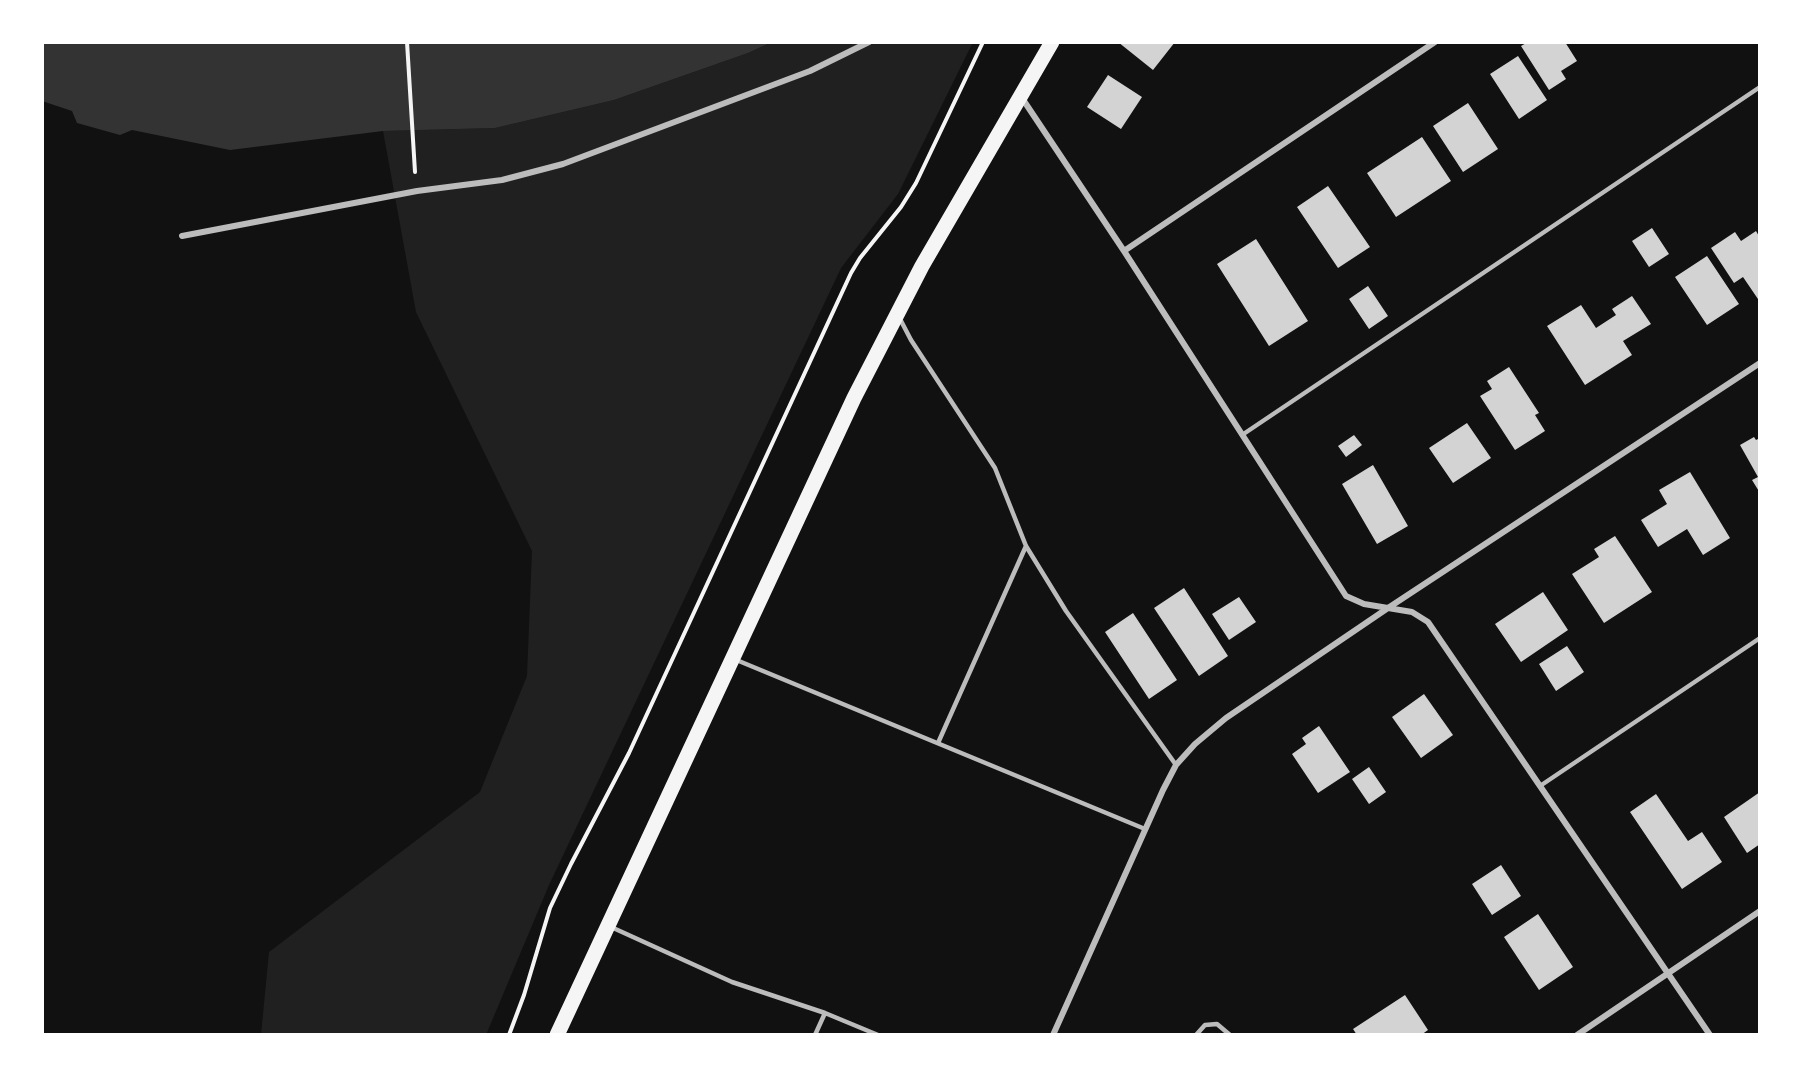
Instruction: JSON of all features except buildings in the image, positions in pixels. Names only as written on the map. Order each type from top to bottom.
[{"type":"main road","points":[[556,1035],[854,398],[922,266],[1052,42]]},
{"type":"street","points":[[182,236],[417,191],[502,180],[563,164],[810,71],[869,42]]},
{"type":"street","points":[[1124,251],[1435,42]]},
{"type":"street","points":[[1020,96],[1124,251],[1346,596],[1364,604],[1412,612],[1428,622],[1710,1035]]},
{"type":"street","points":[[1053,1035],[1163,790],[1176,765],[1195,744],[1226,718],[1388,608],[1760,363]]},
{"type":"street","points":[[1577,1035],[1760,911]]},
{"type":"lane","points":[[1242,435],[1760,87]]},
{"type":"lane","points":[[897,314],[996,468],[1026,546],[1066,611],[1176,765]]},
{"type":"lane","points":[[938,743],[1026,546]]},
{"type":"lane","points":[[1540,786],[1760,638]]},
{"type":"lane","points":[[732,658],[1145,828]]},
{"type":"lane","points":[[608,926],[732,982],[825,1013],[878,1035]]},
{"type":"lane","points":[[815,1035],[825,1013]]},
{"type":"lane","points":[[1196,1035],[1205,1025],[1217,1024],[1230,1035]]},
{"type":"path","points":[[407,42],[414,165]]},
{"type":"path","points":[[509,1035],[524,995],[550,908],[629,753],[851,273],[860,258],[902,207],[916,183],[983,42]]},
{"type":"shaded area","points":[[42,42],[772,42],[748,53],[614,100],[495,128],[383,131],[230,150],[132,130],[120,135],[77,123],[72,111],[42,101]]},
{"type":"shaded area","points":[[772,42],[973,42],[898,194],[841,268],[549,885],[486,1035],[261,1035],[269,952],[480,792],[527,676],[532,551],[416,312],[383,131],[495,128],[614,100],[748,53]]}]
